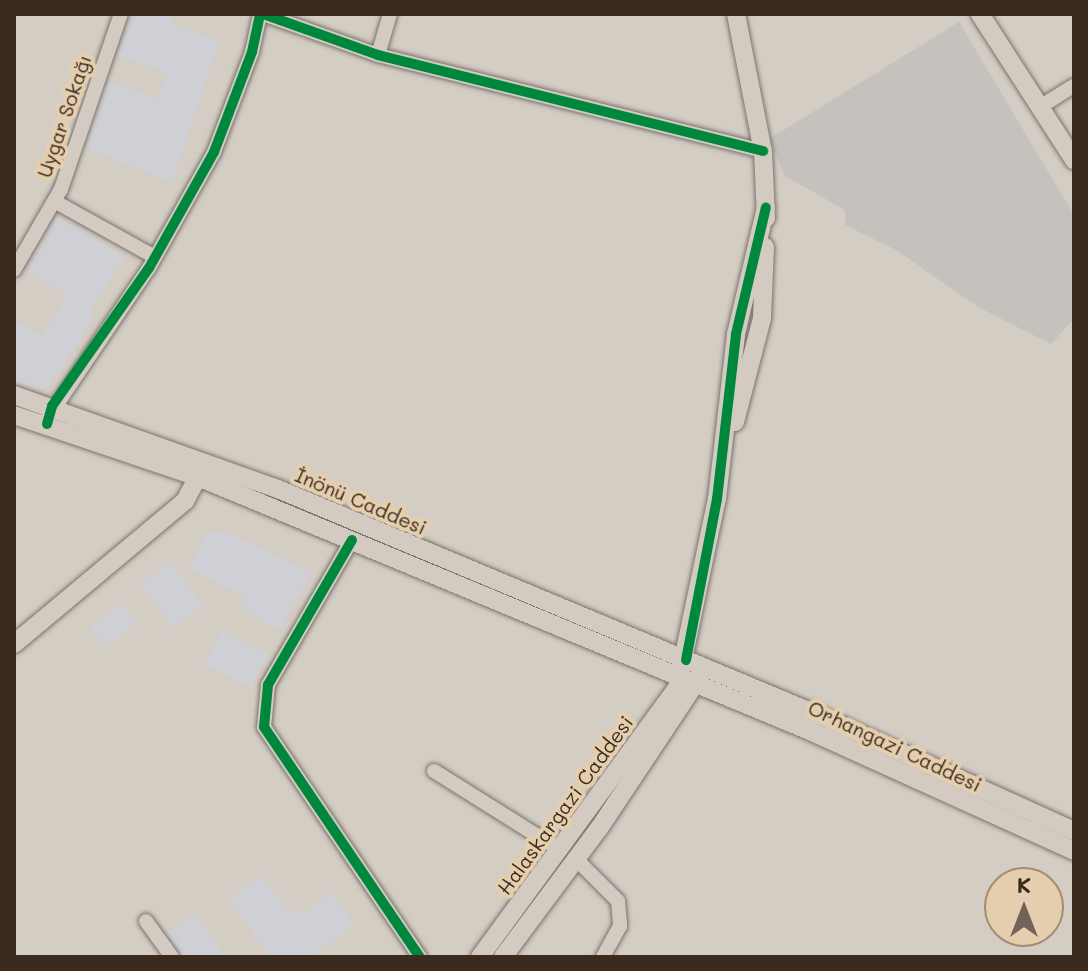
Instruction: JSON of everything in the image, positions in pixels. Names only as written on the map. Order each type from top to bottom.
[{"type":"main road","points":[[503,957],[568,854],[692,672],[723,459],[736,334],[766,207],[763,151],[736,14]]},
{"type":"main road","points":[[980,14],[1043,105],[1074,160]]},
{"type":"main road","points":[[14,395],[50,415],[143,447],[198,477],[274,498]]},
{"type":"main road","points":[[14,415],[50,415]]},
{"type":"main road","name":"İnönü Caddesi","points":[[143,447],[274,498]]},
{"type":"main road","points":[[14,644],[185,501],[198,477]]},
{"type":"main road","name":"Orhangazi Caddesi","points":[[274,498],[814,723],[884,758],[1006,811],[1074,851]]},
{"type":"main road","name":"Orhangazi Caddesi","points":[[1006,811],[1074,831]]},
{"type":"main road","name":"Halaskargazi Caddesi","points":[[480,957],[568,854]]},
{"type":"street","name":"Uygar Sokağı","points":[[14,270],[54,201],[121,14]]},
{"type":"street","points":[[50,415],[155,257],[214,152],[252,52],[262,14],[378,55],[763,151]]},
{"type":"street","points":[[378,55],[390,14]]},
{"type":"street","points":[[1043,105],[1074,86]]},
{"type":"street","points":[[54,201],[155,257]]},
{"type":"street","points":[[357,533],[268,685],[264,727],[420,957]]},
{"type":"street","points":[[434,771],[568,854],[618,901],[620,926],[603,957]]},
{"type":"street","points":[[146,921],[172,957]]},
{"type":"shaded area","points":[[959,22],[1074,215],[1074,319],[1051,344],[978,307],[896,250],[845,225],[845,210],[785,176],[769,139]]},
{"type":"building","points":[[133,14],[173,14],[170,23],[219,41],[172,183],[86,148],[109,81],[157,99],[167,73],[118,55]]},
{"type":"building","points":[[57,217],[125,257],[91,309],[93,319],[49,386],[37,388],[14,382],[14,320],[42,336],[68,295],[27,272]]},
{"type":"building","points":[[224,531],[311,573],[280,630],[240,608],[246,598],[189,568],[207,533]]},
{"type":"building","points":[[170,562],[203,605],[173,628],[140,585]]},
{"type":"building","points":[[121,603],[137,624],[106,647],[90,626]]},
{"type":"building","points":[[222,631],[267,654],[250,688],[205,665]]},
{"type":"building","points":[[261,876],[288,910],[306,913],[331,891],[354,925],[311,957],[271,957],[229,900]]},
{"type":"building","points":[[194,913],[226,957],[182,957],[167,933]]},
{"type":"cycle path","points":[[47,424],[52,406],[149,268],[214,152],[252,52],[260,14]]},
{"type":"cycle path","points":[[263,14],[378,55],[763,151]]},
{"type":"cycle path","points":[[686,660],[717,499],[736,334],[766,207]]},
{"type":"cycle path","points":[[352,540],[268,685],[264,727],[420,957]]}]
